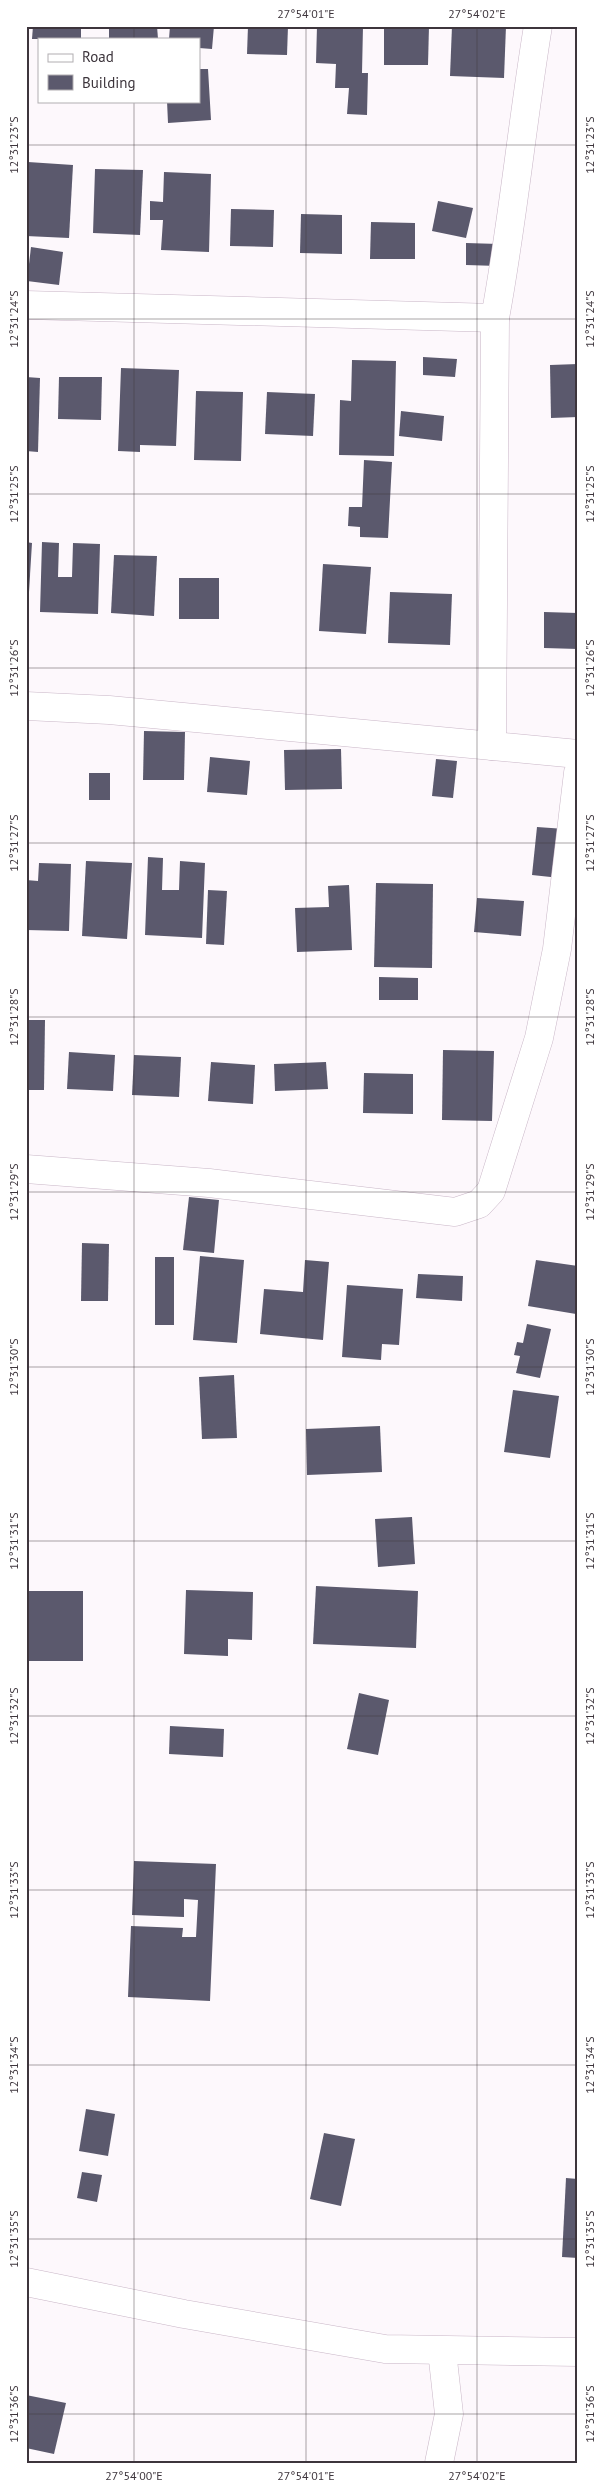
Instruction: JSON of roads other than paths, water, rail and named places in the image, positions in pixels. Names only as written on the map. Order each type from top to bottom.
[{"type":"street","points":[[492,746],[496,318],[538,26]]},
{"type":"street","points":[[26,305],[496,318]]},
{"type":"street","points":[[26,706],[109,710],[578,754]]},
{"type":"street","points":[[26,1169],[209,1183],[455,1212],[479,1204],[490,1191],[539,1038],[557,949],[578,773]]},
{"type":"street","points":[[26,2282],[184,2314],[385,2349],[578,2352]]},
{"type":"street","points":[[439,2463],[449,2414],[442,2351]]}]
